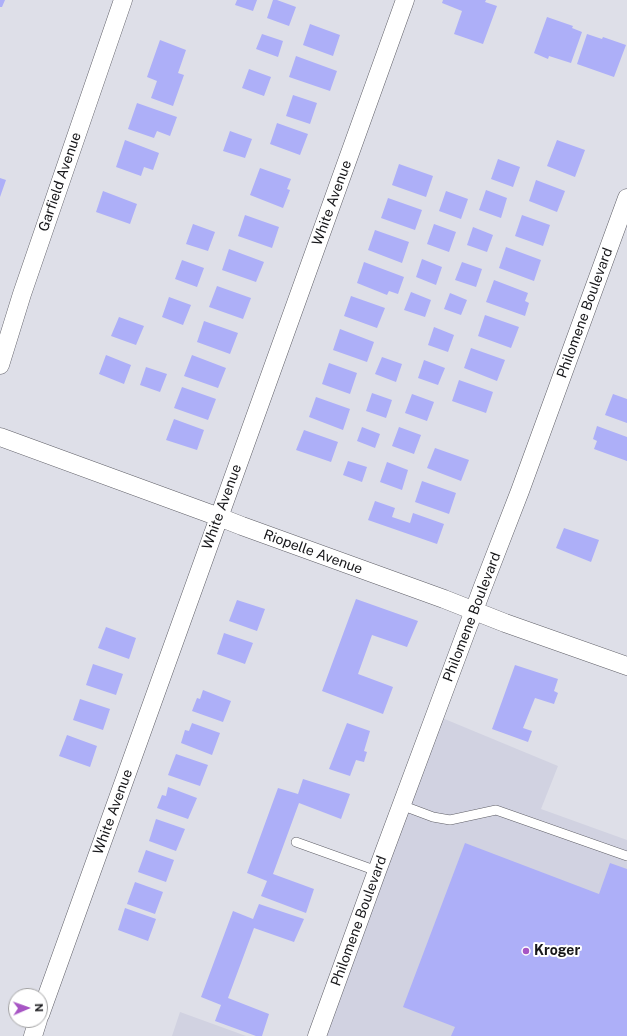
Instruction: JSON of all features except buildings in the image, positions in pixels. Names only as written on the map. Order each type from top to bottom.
[{"type":"street","name":"Garfield Avenue","points":[[0,365],[22,294],[123,0]]},
{"type":"street","name":"White Avenue","points":[[48,993],[405,0]]},
{"type":"street","name":"Philomene Boulevard","points":[[317,1036],[401,805],[520,491],[627,198]]},
{"type":"street","name":"Riopelle Avenue","points":[[0,437],[627,666]]},
{"type":"lane","points":[[401,805],[433,817],[450,820],[496,810],[627,856]]},
{"type":"lane","points":[[296,842],[377,871]]},
{"type":"shaded area","points":[[435,715],[558,766],[541,809],[627,840],[627,1036],[317,1036]]},
{"type":"shaded area","points":[[180,1012],[246,1036],[172,1036]]},
{"type":"place","name":"Kroger","points":[[526,951]]}]
